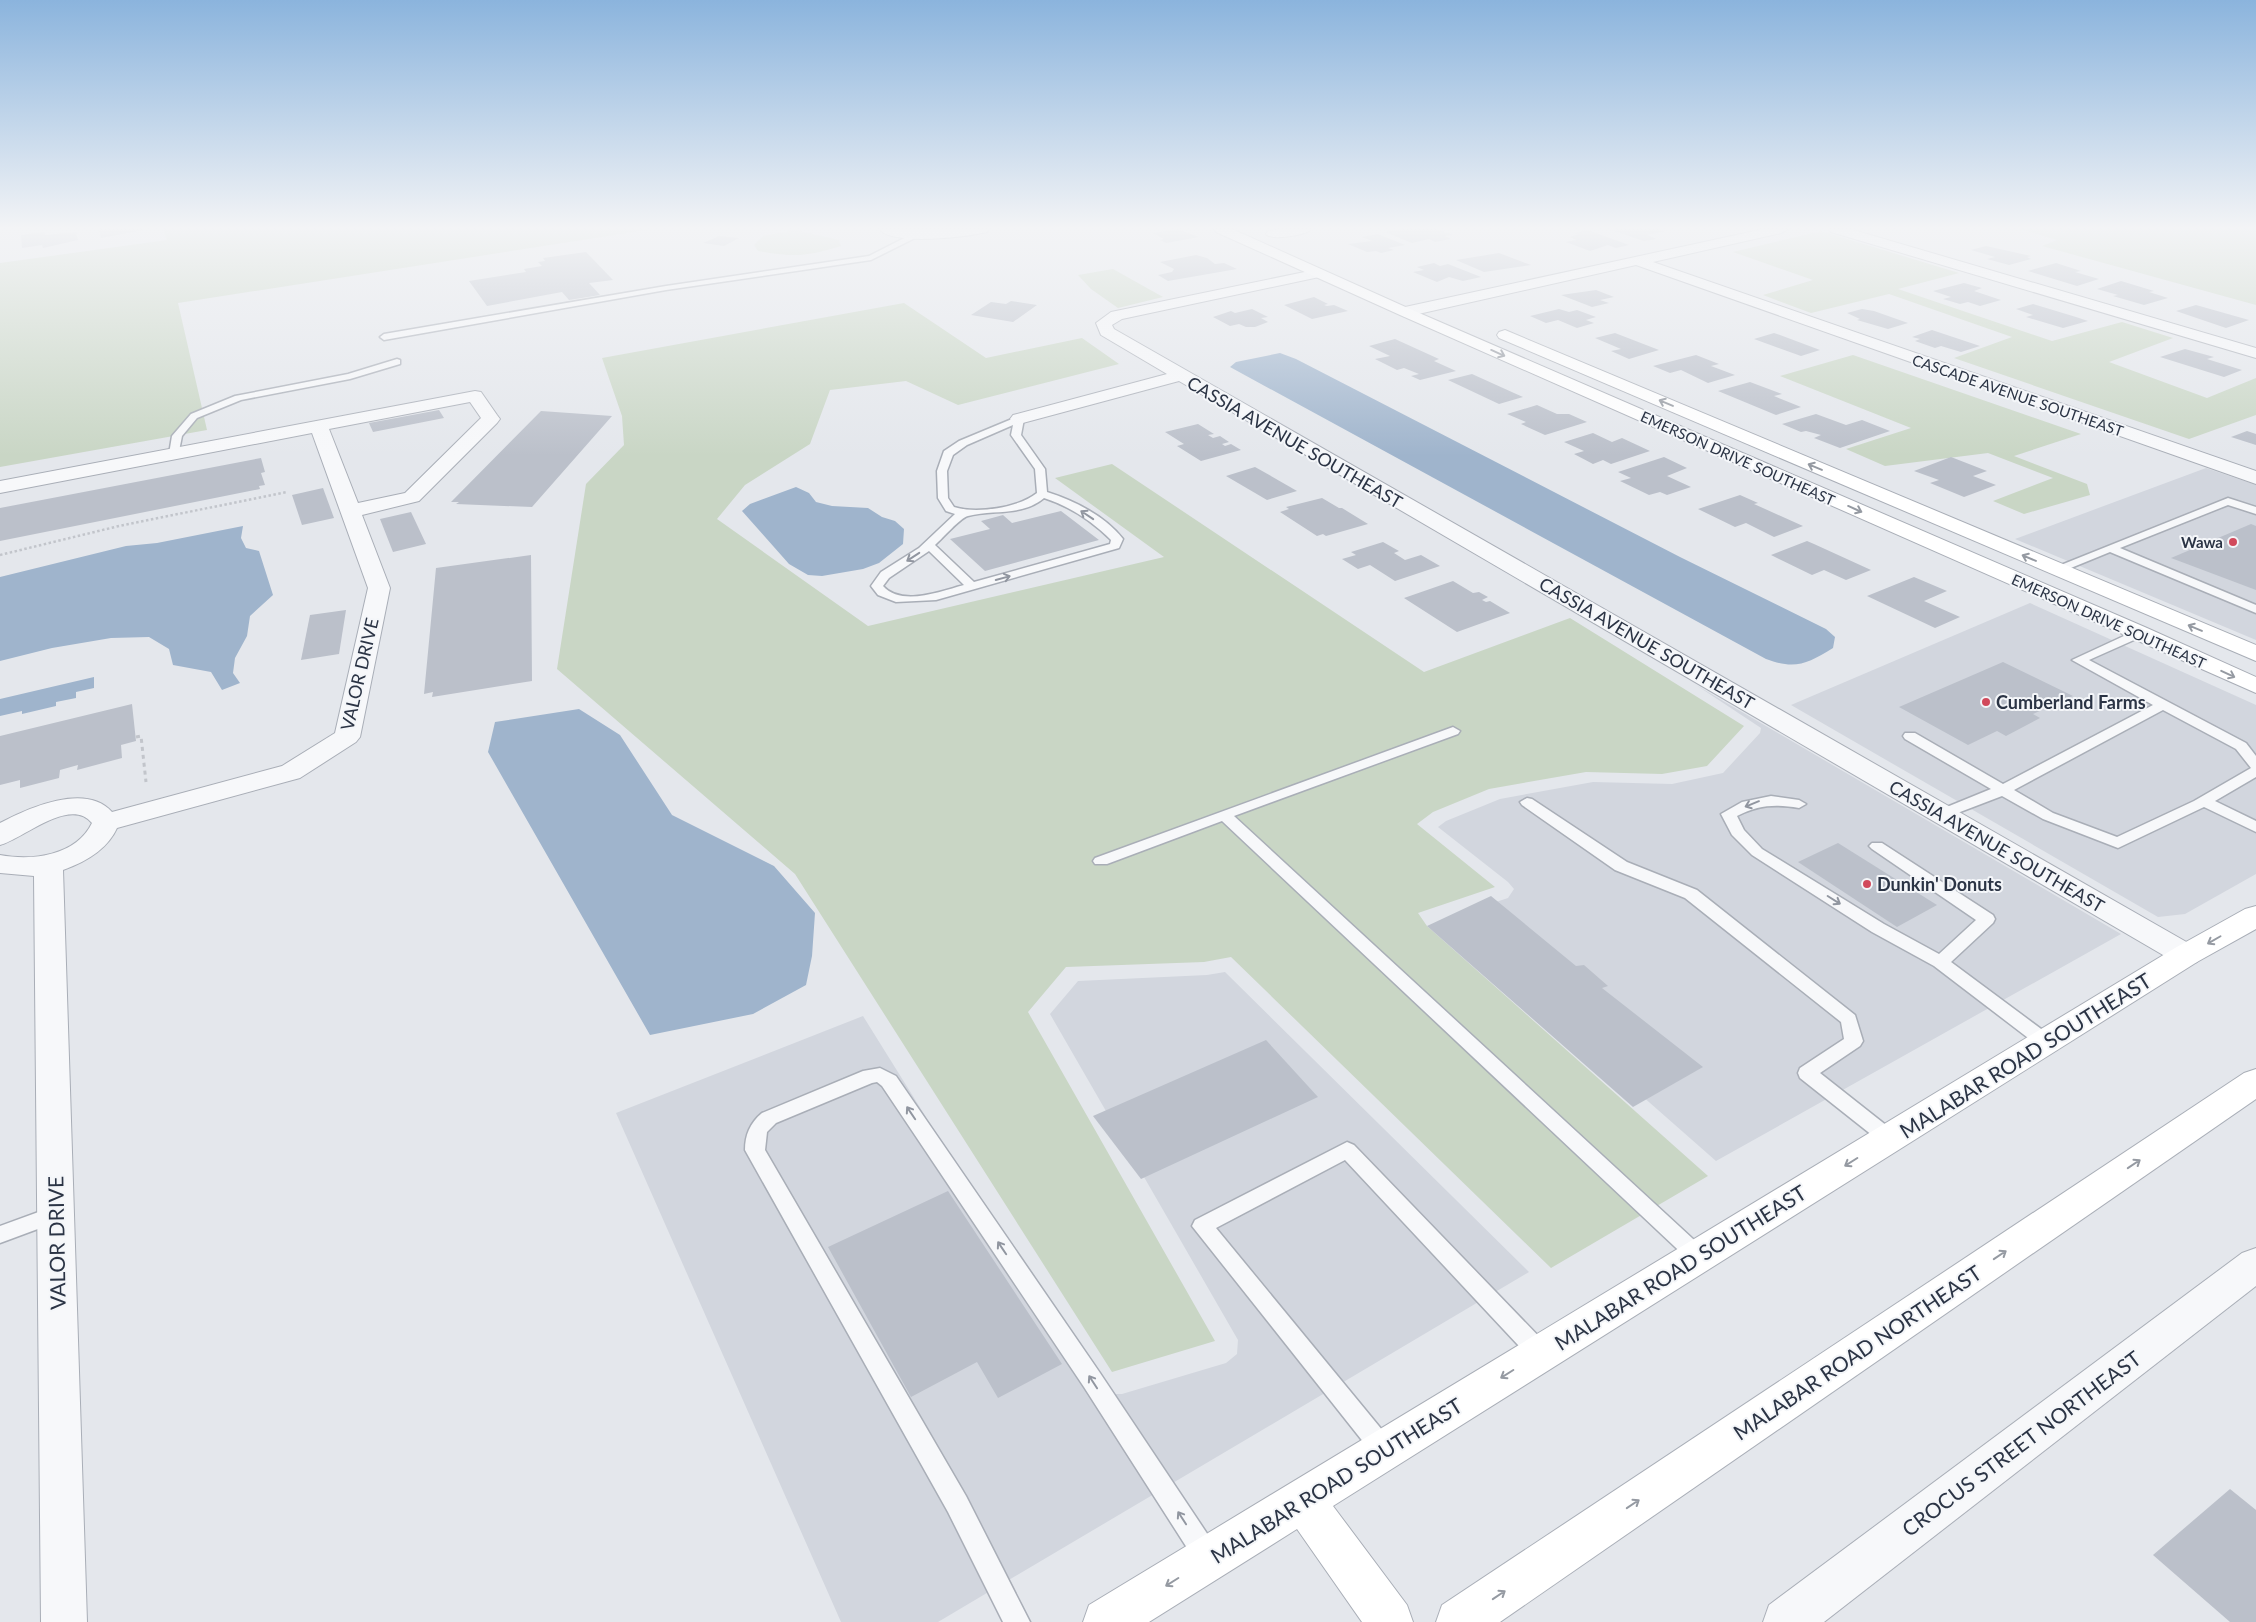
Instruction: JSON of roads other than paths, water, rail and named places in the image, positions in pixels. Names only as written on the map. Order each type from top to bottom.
[{"type":"street","name":"CASSIA AVENUE SOUTHEAST","points":[[1167,305],[1117,315],[1104,323],[1107,332],[2186,955]]},
{"type":"street","name":"EMERSON DRIVE SOUTHEAST","points":[[1411,305],[2256,686]]},
{"type":"street","points":[[1430,305],[1460,316]]},
{"type":"street","name":"CASCADE AVENUE SOUTHEAST","points":[[1762,305],[2256,478]]},
{"type":"street","points":[[2092,305],[2256,353]]},
{"type":"street","name":"EMERSON DRIVE SOUTHEAST","points":[[1494,330],[2256,654]]},
{"type":"street","points":[[1019,419],[1181,375]]},
{"type":"street","points":[[0,486],[475,396],[491,419],[412,497],[351,511]]},
{"type":"street","name":"VALOR DRIVE","points":[[106,822],[292,772],[347,737],[379,588],[320,426]]},
{"type":"street","points":[[0,836],[24,820],[58,809],[89,808],[100,812],[106,822],[98,838],[85,848],[48,864],[28,868],[0,864]]},
{"type":"street","name":"VALOR DRIVE","points":[[48,864],[64,1622]]},
{"type":"street","name":"MALABAR ROAD SOUTHEAST","points":[[1106,1622],[2186,955],[2256,916]]},
{"type":"street","name":"MALABAR ROAD NORTHEAST","points":[[1459,1622],[2256,1082]]},
{"type":"street","name":"CROCUS STREET NORTHEAST","points":[[1786,1622],[2256,1264]]},
{"type":"street","points":[[1303,1501],[1390,1622]]},
{"type":"lane","points":[[512,315],[526,306],[533,305]]},
{"type":"lane","points":[[384,337],[571,305]]},
{"type":"lane","points":[[174,454],[176,436],[194,416],[238,398],[350,376],[397,362]]},
{"type":"lane","points":[[1019,419],[1016,435],[1040,469],[1042,494]]},
{"type":"lane","points":[[1019,419],[963,443],[948,453],[942,472],[943,498],[950,509],[963,514],[1012,509],[1031,503],[1042,494]]},
{"type":"lane","points":[[963,514],[929,545],[885,575],[877,586],[881,592],[892,598],[908,600],[936,596],[1114,546],[1117,539],[1107,529],[1066,501],[1042,494]]},
{"type":"lane","points":[[2057,569],[2228,501],[2256,511]]},
{"type":"lane","points":[[929,545],[972,586]]},
{"type":"lane","points":[[2110,548],[2256,609]]},
{"type":"lane","points":[[2139,633],[2079,660],[2241,746],[2256,765]]},
{"type":"lane","points":[[1942,814],[2003,790],[2165,704]]},
{"type":"lane","points":[[1102,860],[1452,731]]},
{"type":"lane","points":[[1910,736],[2048,816],[2118,843],[2204,801],[2256,771]]},
{"type":"lane","points":[[1799,804],[1777,799],[1757,801],[1729,814],[1737,832],[1758,852],[1878,928],[1940,962],[2046,1042]]},
{"type":"lane","points":[[2204,801],[2256,827]]},
{"type":"lane","points":[[1527,802],[1620,866],[1691,894],[1849,1020],[1854,1041],[1807,1073],[1890,1138]]},
{"type":"lane","points":[[1224,815],[1698,1256]]},
{"type":"lane","points":[[1877,846],[1987,919],[1940,962]]},
{"type":"lane","points":[[1017,1622],[957,1504],[755,1150],[758,1126],[769,1118],[870,1076],[880,1076],[889,1081],[1092,1380],[1209,1559]]},
{"type":"lane","points":[[1384,1450],[1202,1226],[1347,1150],[1541,1354]]},
{"type":"lane","points":[[0,1235],[55,1214]]},
{"type":"water","points":[[1280,353],[1296,359],[1680,557],[1826,629],[1835,637],[1833,648],[1801,664],[1785,664],[1766,659],[1230,367],[1236,362]]},
{"type":"water","points":[[796,487],[809,493],[816,502],[832,506],[868,508],[882,517],[895,521],[904,529],[903,544],[879,563],[863,569],[822,576],[808,575],[789,564],[742,511],[750,504]]},
{"type":"water","points":[[243,526],[241,538],[246,548],[259,551],[273,595],[250,616],[247,636],[235,658],[233,673],[240,683],[222,690],[211,672],[173,665],[169,649],[149,637],[111,638],[52,648],[0,661],[0,577],[126,546],[157,543]]},
{"type":"water","points":[[94,677],[94,688],[76,692],[76,698],[56,702],[56,706],[22,714],[22,711],[0,716],[0,699]]},
{"type":"water","points":[[579,709],[620,735],[672,815],[774,866],[815,913],[812,956],[806,985],[753,1014],[650,1035],[488,752],[495,722]]},
{"type":"place","name":"Wawa","points":[[2233,542]]},
{"type":"place","name":"Cumberland Farms","points":[[1986,702]]},
{"type":"place","name":"Dunkin' Donuts","points":[[1867,884]]}]
